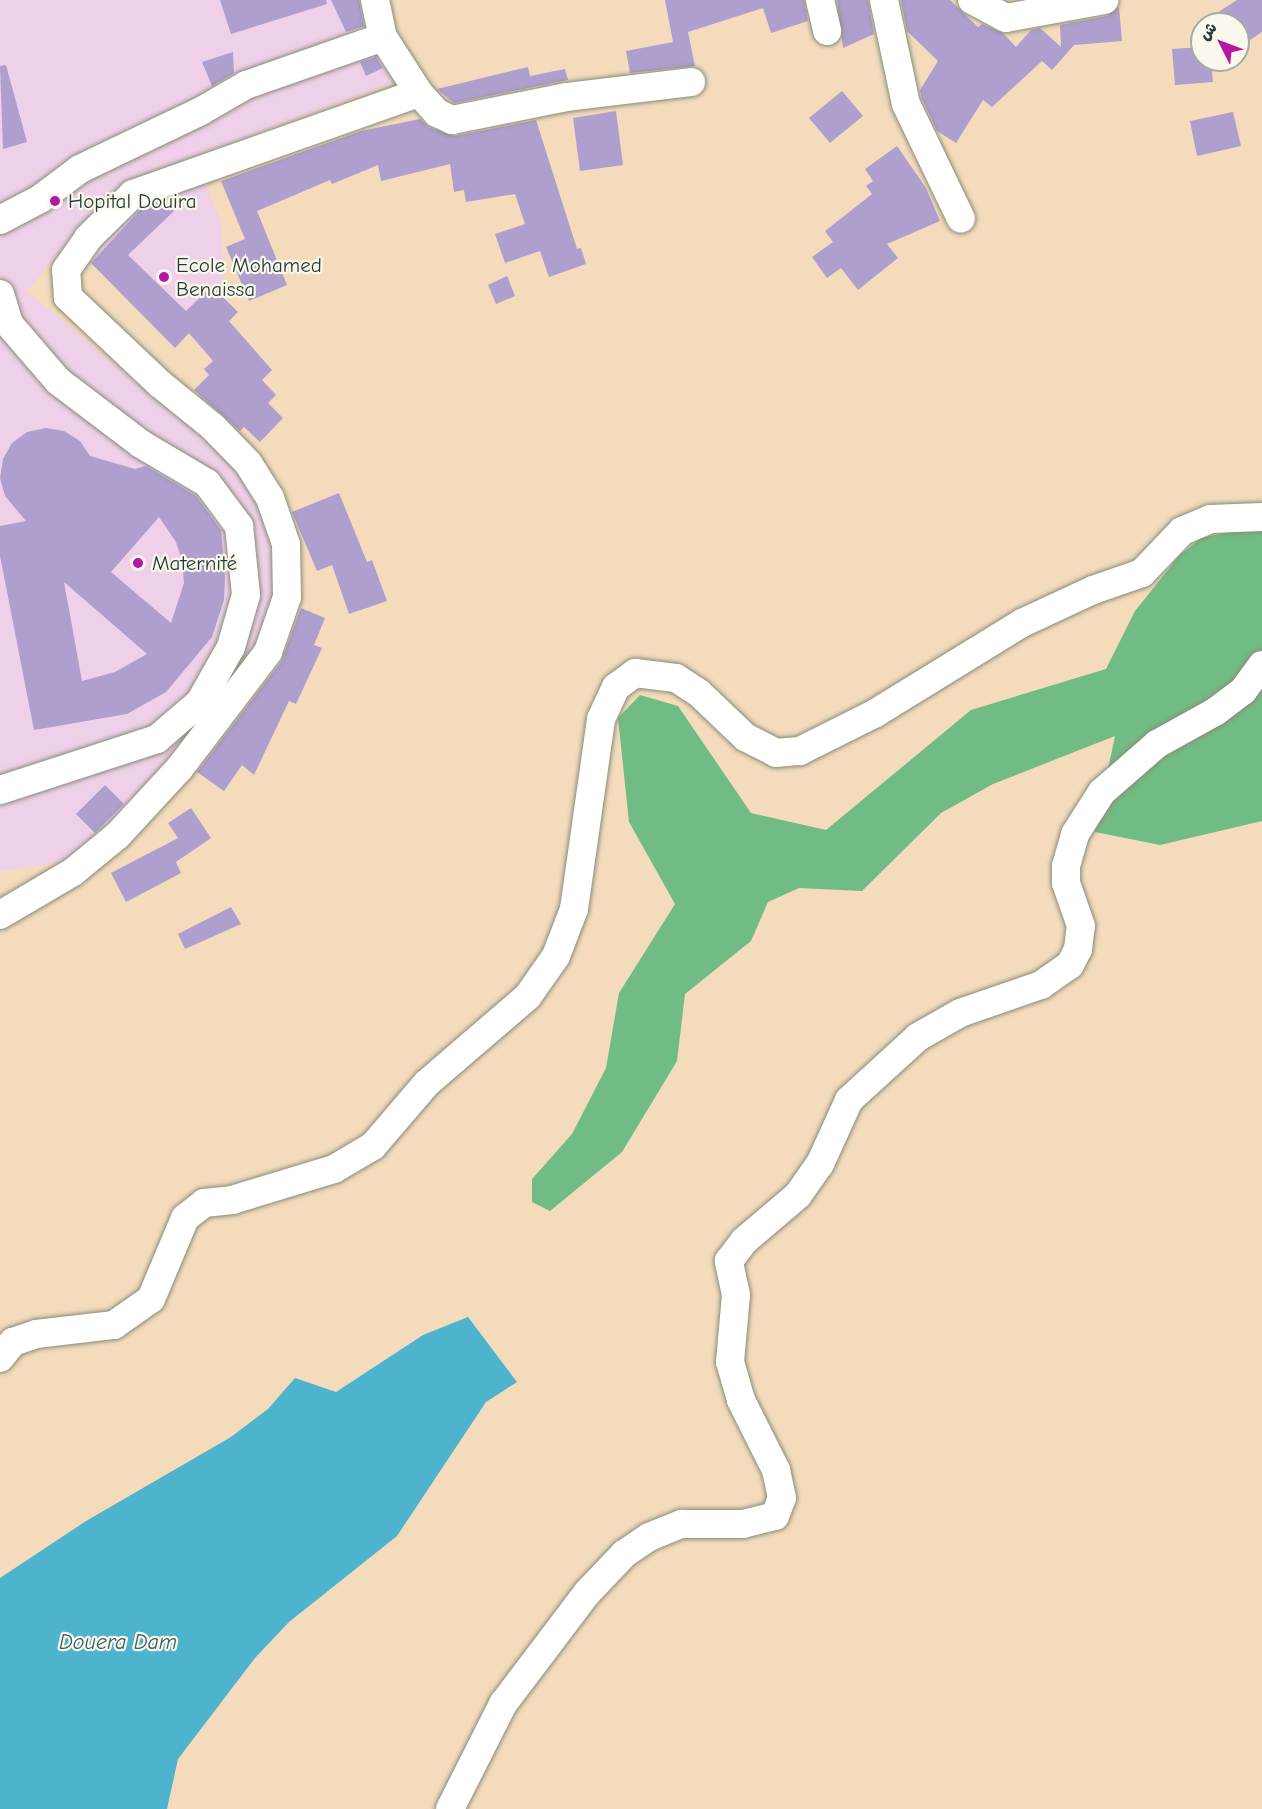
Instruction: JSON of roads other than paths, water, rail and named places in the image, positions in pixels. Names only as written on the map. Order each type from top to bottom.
[{"type":"street","points":[[375,0],[383,37],[419,93],[437,113],[452,120],[567,96],[691,82]]},
{"type":"street","points":[[820,0],[827,31]]},
{"type":"street","points":[[884,0],[906,104],[961,219]]},
{"type":"street","points":[[972,0],[1006,18],[1104,0]]},
{"type":"street","points":[[0,220],[40,199],[81,169],[201,111],[246,85],[383,37]]},
{"type":"street","points":[[0,915],[73,872],[118,835],[179,769],[268,652],[287,597],[286,544],[270,498],[248,464],[213,427],[159,384],[69,297],[66,270],[88,237],[134,194],[419,93]]},
{"type":"street","points":[[0,294],[9,324],[58,381],[141,444],[207,483],[239,526],[246,595],[231,647],[200,702],[157,739],[0,790]]},
{"type":"street","points":[[0,1358],[13,1342],[36,1334],[114,1325],[151,1299],[185,1218],[204,1203],[232,1200],[334,1169],[373,1146],[427,1083],[528,996],[556,956],[574,909],[601,720],[616,687],[635,673],[676,678],[699,693],[745,737],[776,753],[800,751],[874,714],[1022,624],[1093,590],[1142,573],[1182,531],[1210,519],[1262,518]]},
{"type":"street","points":[[450,1809],[503,1704],[587,1593],[624,1554],[649,1536],[682,1524],[743,1524],[775,1516],[782,1498],[776,1470],[741,1400],[730,1362],[736,1295],[729,1261],[744,1241],[798,1195],[820,1164],[849,1100],[918,1037],[960,1013],[1041,985],[1070,965],[1078,949],[1081,926],[1066,883],[1065,866],[1075,834],[1102,792],[1157,744],[1215,712],[1243,691],[1262,665]]},
{"type":"water","name":"Douera Dam","points":[[468,1317],[517,1382],[486,1402],[397,1536],[289,1622],[255,1658],[178,1759],[167,1809],[0,1809],[0,1578],[86,1521],[231,1437],[268,1409],[295,1378],[336,1392],[423,1335]]},
{"type":"place","name":"Hopital Douira","points":[[55,201]]},
{"type":"place","name":"Ecole Mohamed Benaissa","points":[[164,277]]},
{"type":"place","name":"Maternité","points":[[138,563]]}]
